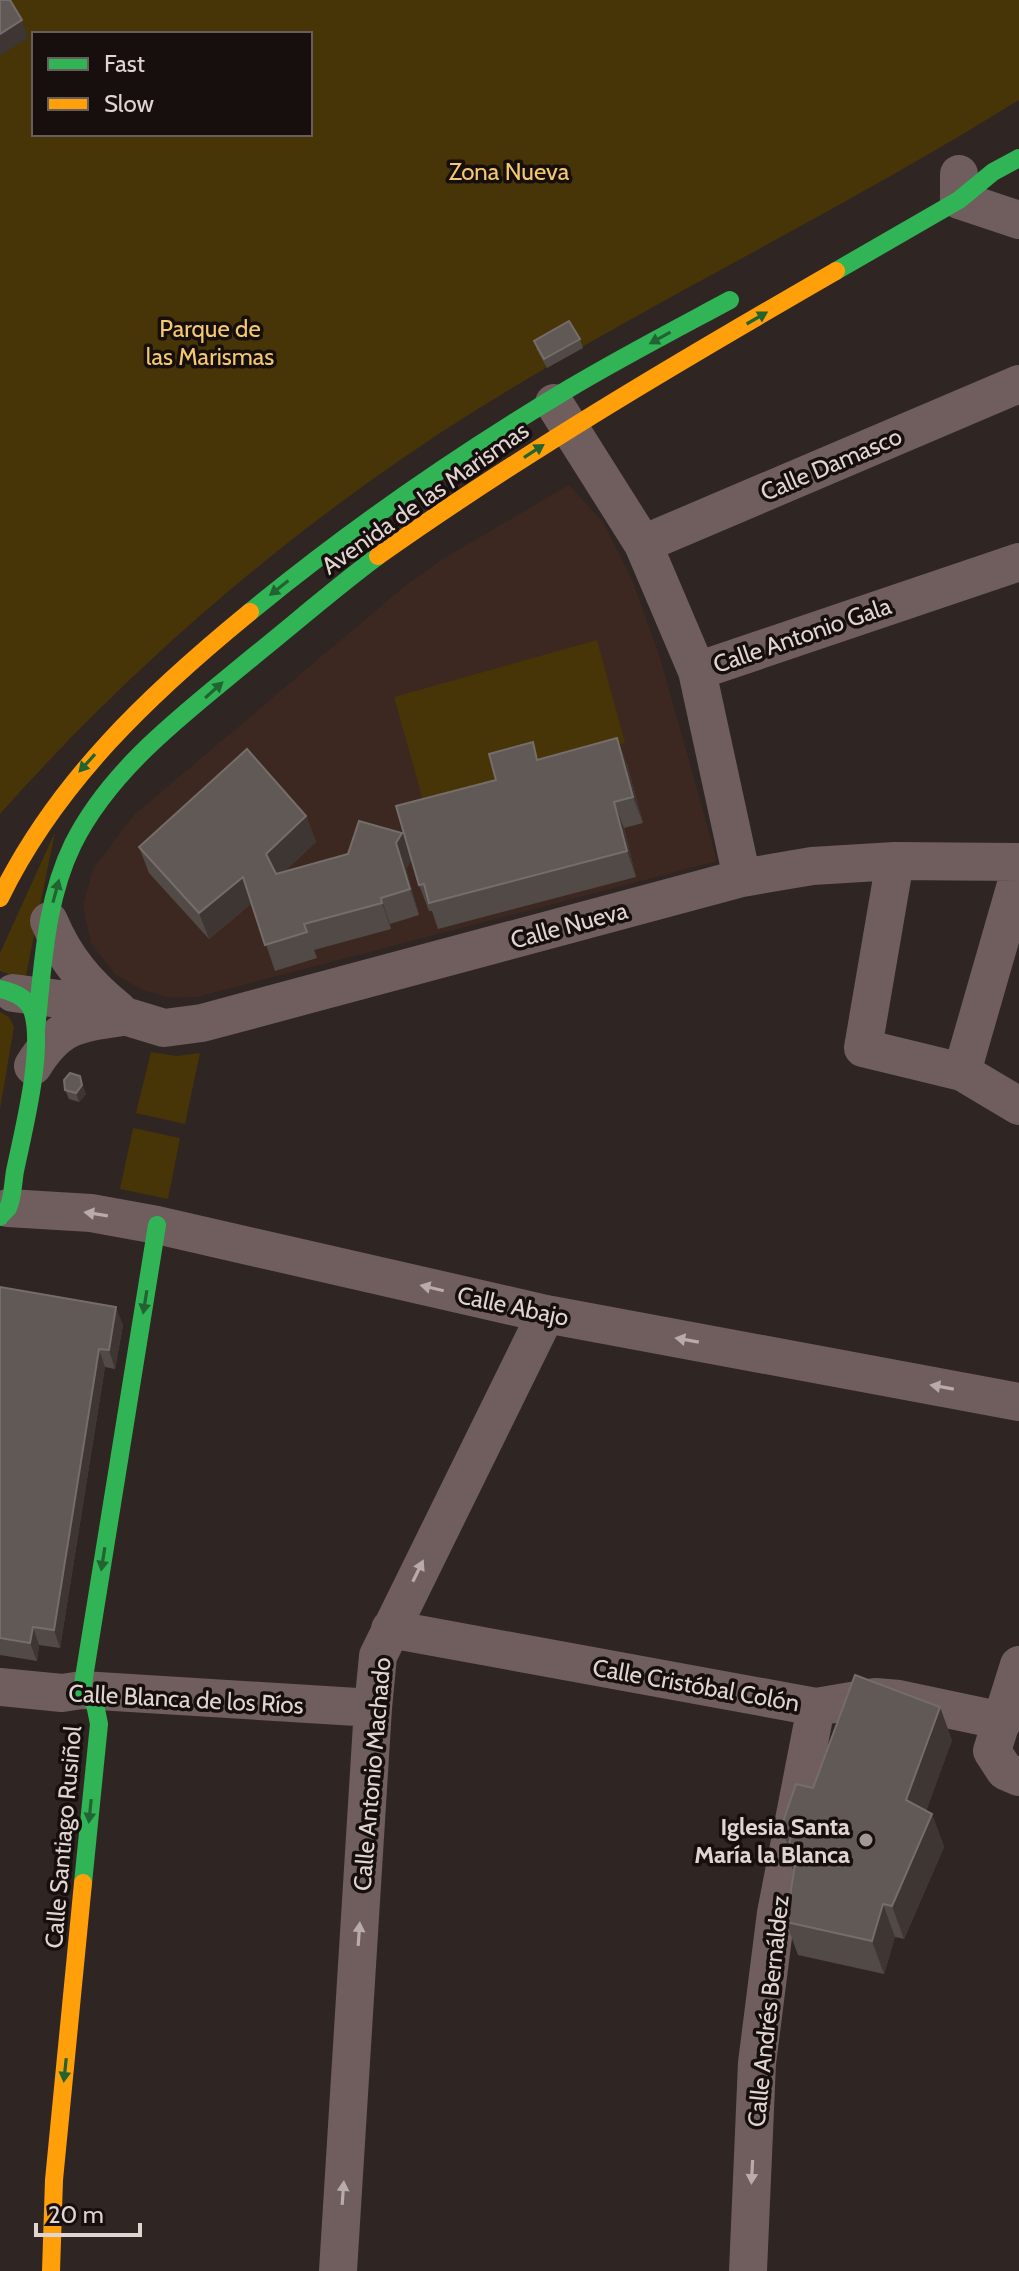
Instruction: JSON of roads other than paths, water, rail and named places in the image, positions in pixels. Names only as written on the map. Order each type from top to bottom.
[{"type":"street","name":"Avenida de las Marismas","points":[[0,898],[25,847],[59,796],[98,751],[153,696],[299,572],[405,496],[560,414],[958,180],[993,172],[1019,158]]},
{"type":"street","points":[[958,180],[1019,220]]},
{"type":"street","name":"Avenida de las Marismas","points":[[4,1212],[33,1066],[22,1002],[49,921],[63,864],[84,823],[122,775],[228,678],[360,570],[468,494],[560,414],[742,294]]},
{"type":"street","name":"Calle Damasco","points":[[643,544],[1019,384]]},
{"type":"street","name":"Calle Antonio Gala","points":[[560,414],[643,544],[697,671],[1019,562]]},
{"type":"street","points":[[697,671],[742,878]]},
{"type":"street","points":[[895,861],[863,1048],[962,1072],[1019,1106]]},
{"type":"street","name":"Calle Nueva","points":[[22,1002],[75,1001],[164,1028],[202,1023],[742,878],[812,866],[895,861],[1019,862]]},
{"type":"street","points":[[962,1072],[1019,874]]},
{"type":"street","name":"Calle Nueva","points":[[49,921],[76,971],[126,1017]]},
{"type":"street","name":"Calle Nueva","points":[[33,1066],[45,1046],[63,1031],[86,1023],[126,1017]]},
{"type":"street","name":"Calle Abajo","points":[[4,1212],[91,1213],[157,1225],[546,1314],[1019,1402]]},
{"type":"street","points":[[82,1690],[157,1225]]},
{"type":"street","name":"Calle Antonio Machado","points":[[338,2271],[378,1656],[546,1314]]},
{"type":"street","name":"Calle Cristóbal Colón","points":[[390,1629],[816,1707],[875,1697],[899,1699],[1003,1721]]},
{"type":"street","points":[[1018,1777],[1005,1771],[992,1751],[1019,1665]]},
{"type":"street","name":"Calle Blanca de los Ríos","points":[[0,1687],[62,1693],[82,1690],[373,1708]]},
{"type":"street","name":"Calle Santiago Rusiñol","points":[[51,2271],[54,2180],[99,1724],[95,1704],[82,1690]]},
{"type":"street","name":"Calle Andrés Bernáldez","points":[[748,2271],[759,2048],[776,1913],[816,1707]]},
{"type":"place","name":"Iglesia Santa María la Blanca","points":[[866,1840]]},
{"type":"park label","name":"Zona Nueva","points":[[509,171]]},
{"type":"park label","name":"Parque de las Marismas","points":[[210,342]]}]
